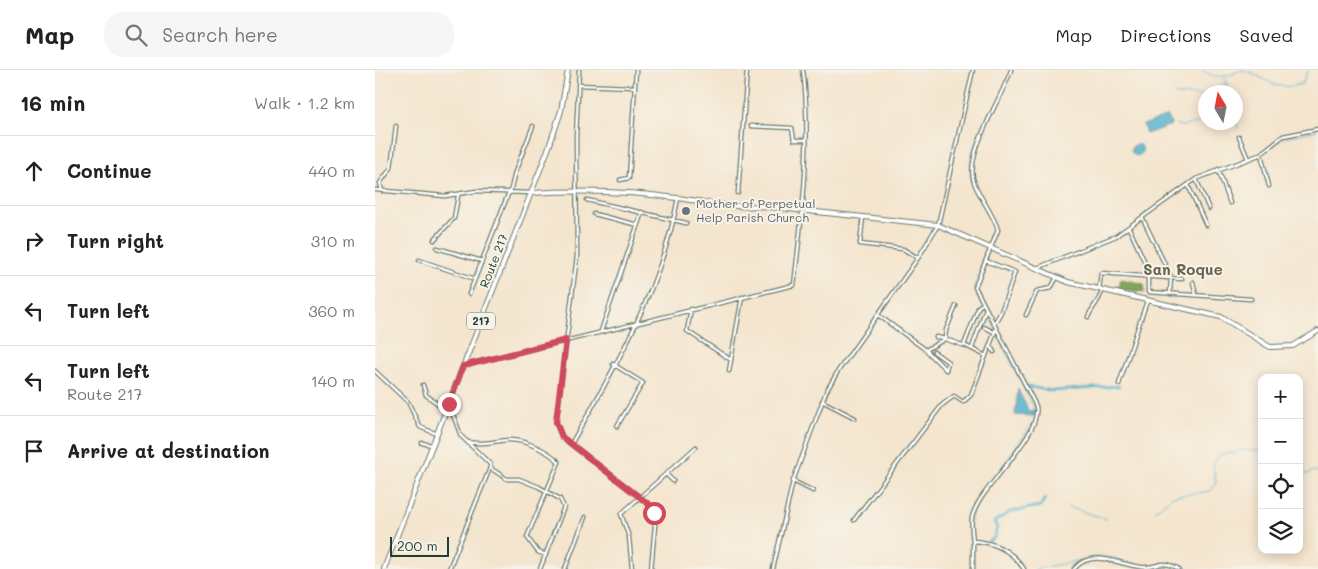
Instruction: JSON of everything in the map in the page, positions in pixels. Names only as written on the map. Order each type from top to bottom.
[{"type":"main road","name":"Route 217","points":[[384,569],[531,194],[561,111],[568,70]]},
{"type":"main road","points":[[531,194],[576,190],[605,190],[678,198],[735,208],[761,206],[938,225],[1057,277],[1100,291],[1221,317],[1270,348],[1293,346],[1318,332]]},
{"type":"street","points":[[579,70],[576,190],[577,256],[556,422],[562,437],[651,506],[654,513],[651,569]]},
{"type":"street","points":[[620,180],[629,178],[636,70]]},
{"type":"street","points":[[738,193],[747,70]]},
{"type":"street","points":[[463,366],[742,296],[794,285],[802,211],[805,140],[804,70]]},
{"type":"street","points":[[773,569],[793,481],[822,401],[838,370],[918,258],[938,225],[973,70]]},
{"type":"street","points":[[973,569],[971,516],[1036,420],[1035,406],[995,330],[994,324],[975,287],[998,230],[974,182],[973,170],[979,138],[1002,95],[1011,70]]},
{"type":"street","points":[[578,85],[634,87]]},
{"type":"street","points":[[382,191],[380,182],[391,168],[396,126]]},
{"type":"street","points":[[469,294],[510,192],[515,172],[533,126]]},
{"type":"street","points":[[751,126],[792,128],[794,140],[805,140]]},
{"type":"street","points":[[1037,268],[1103,242],[1129,228],[1196,179],[1261,154],[1283,136],[1318,129]]},
{"type":"street","points":[[1239,137],[1248,159]]},
{"type":"street","points":[[1261,154],[1269,186]]},
{"type":"street","points":[[1218,169],[1230,203]]},
{"type":"street","points":[[1196,179],[1209,209]]},
{"type":"street","points":[[1188,184],[1206,226]]},
{"type":"street","points":[[375,190],[458,195],[476,191],[531,194]]},
{"type":"street","points":[[434,240],[449,226],[456,214],[458,195]]},
{"type":"street","points":[[571,444],[637,322],[674,220],[678,198]]},
{"type":"street","points":[[587,200],[686,223]]},
{"type":"street","points":[[601,331],[642,212]]},
{"type":"street","points":[[594,214],[638,224]]},
{"type":"street","points":[[863,217],[859,244],[903,249],[918,258]]},
{"type":"street","points":[[1143,219],[1171,277],[1170,294]]},
{"type":"street","points":[[1129,228],[1149,276],[1148,292],[1251,299]]},
{"type":"street","points":[[437,248],[482,262]]},
{"type":"street","points":[[419,260],[475,278]]},
{"type":"street","points":[[986,260],[1015,272],[1001,312],[994,324]]},
{"type":"street","points":[[1088,317],[1092,308],[1098,303],[1101,273],[1182,278]]},
{"type":"street","points":[[1026,315],[1036,292],[1052,287],[1057,277]]},
{"type":"street","points":[[1193,282],[1196,295]]},
{"type":"street","points":[[729,371],[742,296]]},
{"type":"street","points":[[1119,384],[1147,301]]},
{"type":"street","points":[[983,304],[979,306],[964,345],[987,356]]},
{"type":"street","points":[[945,339],[946,330],[956,306]]},
{"type":"street","points":[[691,309],[687,331],[731,360]]},
{"type":"street","points":[[972,348],[983,312],[986,309]]},
{"type":"street","points":[[878,315],[926,350],[946,370],[947,362],[934,352]]},
{"type":"street","points":[[983,327],[995,330]]},
{"type":"street","points":[[853,520],[942,405],[954,396],[963,402],[971,395],[987,356],[995,330]]},
{"type":"street","points":[[936,337],[962,345]]},
{"type":"street","points":[[926,350],[945,339]]},
{"type":"street","points":[[990,344],[994,352]]},
{"type":"street","points":[[613,364],[643,383],[617,426]]},
{"type":"street","points":[[375,370],[408,402],[420,427],[437,434]]},
{"type":"street","points":[[423,385],[426,395],[446,410]]},
{"type":"street","points":[[822,401],[855,418]]},
{"type":"street","points":[[449,404],[461,436],[472,444],[490,464],[449,569]]},
{"type":"street","points":[[472,444],[510,440],[527,444],[555,458],[559,462],[527,537],[538,552],[546,555]]},
{"type":"street","points":[[422,443],[433,445]]},
{"type":"street","points":[[632,569],[629,537],[621,514],[638,496],[666,474],[695,447]]},
{"type":"street","points":[[490,468],[507,479],[519,479],[560,499],[564,507],[541,569]]},
{"type":"street","points":[[666,474],[673,481]]},
{"type":"street","points":[[793,481],[813,491]]},
{"type":"street","points":[[565,569],[585,518]]},
{"type":"street","points":[[973,541],[990,543],[1002,548],[1013,555],[1024,569]]},
{"type":"street","points":[[1074,569],[1085,561],[1107,559],[1142,568],[1167,563],[1179,569]]},
{"type":"green space","points":[[1121,279],[1144,284],[1145,292],[1118,289]]},
{"type":"water","points":[[1168,116],[1171,125],[1146,134],[1143,125]]},
{"type":"water","points":[[1135,145],[1139,145],[1142,150],[1141,154],[1135,155],[1132,152],[1132,148]]},
{"type":"water","points":[[1018,388],[1028,411],[1034,410],[1035,416],[1015,415]]},
{"type":"waterway","points":[[1203,70],[1216,76],[1231,75],[1239,70]]},
{"type":"waterway","points":[[1241,70],[1276,85],[1284,86],[1303,83],[1308,70]]},
{"type":"waterway","points":[[1223,77],[1227,85]]},
{"type":"waterway","points":[[1223,85],[1228,83]]},
{"type":"waterway","points":[[1175,95],[1198,96]]},
{"type":"waterway","points":[[975,188],[970,170],[971,160],[980,132],[989,116]]},
{"type":"waterway","points":[[1176,125],[1183,126],[1198,123]]},
{"type":"waterway","points":[[1270,148],[1283,138],[1317,130]]},
{"type":"waterway","points":[[981,304],[974,287],[986,257]]},
{"type":"waterway","points":[[986,312],[995,328]]},
{"type":"waterway","points":[[997,333],[1035,410]]},
{"type":"waterway","points":[[1027,393],[1029,387],[1053,391],[1119,386]]},
{"type":"waterway","points":[[998,473],[1030,427]]},
{"type":"waterway","points":[[1156,510],[1173,496],[1211,491],[1216,484],[1213,465],[1220,455],[1230,452],[1233,454],[1240,450],[1258,451]]},
{"type":"waterway","points":[[1303,473],[1309,474],[1312,471],[1318,472]]},
{"type":"waterway","points":[[988,542],[994,538],[997,527],[994,522],[1010,512],[1040,506],[1046,498]]},
{"type":"waterway","points":[[970,522],[971,514],[976,505]]},
{"type":"waterway","points":[[1067,507],[1107,519]]},
{"type":"waterway","points":[[971,534],[972,555]]},
{"type":"waterway","points":[[1035,569],[1098,557],[1113,558],[1134,565]]},
{"type":"place","name":"Mother of Perpetual Help Parish Church","points":[[686,211]]},
{"type":"district","name":"San Roque","points":[[1183,270]]},
{"type":"route","points":[[449,404],[463,366],[566,340],[556,422],[557,430],[562,437],[644,499],[651,506],[654,513]]}]
